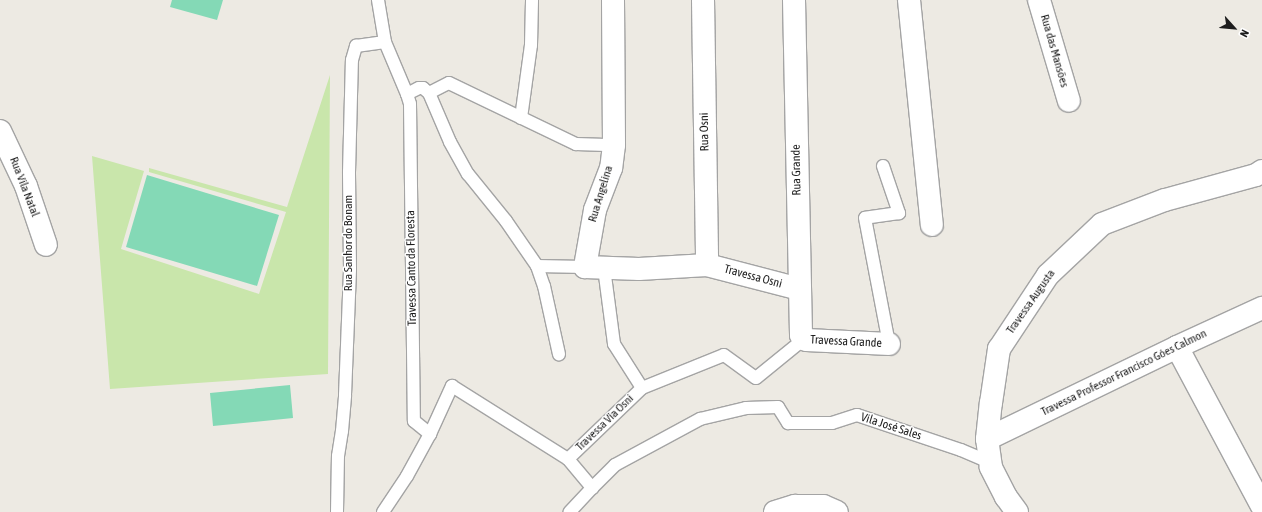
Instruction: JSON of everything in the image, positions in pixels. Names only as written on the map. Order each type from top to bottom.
[{"type":"street","name":"Rua Angelina","points":[[595,267],[594,210],[611,168],[614,145],[613,0]]},
{"type":"street","name":"Rua Osni","points":[[703,0],[706,265]]},
{"type":"street","name":"Rua Grande","points":[[794,0],[801,335],[804,339]]},
{"type":"street","points":[[909,0],[932,225]]},
{"type":"street","name":"Rua das Mansões","points":[[1039,0],[1069,101]]},
{"type":"street","name":"Rua Vila Natal","points":[[0,131],[26,186],[46,245]]},
{"type":"street","name":"Travessa Augusta","points":[[1017,512],[1006,497],[991,463],[987,439],[999,349],[1048,275],[1102,224],[1166,200],[1259,173]]},
{"type":"street","points":[[595,267],[639,269],[706,265]]},
{"type":"street","name":"Travessa Osni","points":[[706,265],[800,289]]},
{"type":"street","name":"Travessa Professor Francisco Góes Calmon","points":[[987,439],[1177,347],[1262,308]]},
{"type":"street","name":"Travessa Grande","points":[[804,339],[889,344]]},
{"type":"street","points":[[1177,347],[1262,506]]},
{"type":"street","points":[[775,512],[795,506],[823,506],[837,512]]},
{"type":"lane","points":[[378,0],[385,42]]},
{"type":"lane","points":[[521,118],[531,45],[532,0]]},
{"type":"lane","name":"Travessa Canto da Floresta","points":[[385,42],[410,104],[414,421],[430,434]]},
{"type":"lane","name":"Rua Sanhor do Bonam","points":[[338,512],[338,456],[343,416],[350,269],[349,172],[352,60],[356,46],[385,42]]},
{"type":"lane","points":[[429,93],[448,84],[576,144],[614,145]]},
{"type":"lane","points":[[407,94],[420,88],[429,93],[450,142],[468,174],[506,221],[537,266],[544,286],[559,354]]},
{"type":"lane","points":[[883,166],[899,213],[865,218],[889,344]]},
{"type":"lane","points":[[537,266],[595,267],[614,344],[642,388],[724,354],[756,378],[804,339]]},
{"type":"lane","points":[[383,512],[407,476],[430,434],[452,386],[568,459],[592,488],[570,512]]},
{"type":"lane","name":"Travessa Via Osni","points":[[568,459],[642,388]]},
{"type":"lane","name":"Vila José Sales","points":[[592,488],[615,465],[700,419],[746,408],[778,407],[788,422],[832,423],[857,415],[961,450],[991,463]]},
{"type":"green space","points":[[172,0],[223,0],[217,20],[170,7]]},
{"type":"green space","points":[[330,75],[328,374],[110,389],[92,156],[144,171],[121,249],[259,294],[286,212],[149,172],[149,168],[287,207]]},
{"type":"green space","points":[[147,175],[279,215],[257,286],[126,247]]},
{"type":"green space","points":[[290,385],[293,418],[213,426],[210,393]]}]
